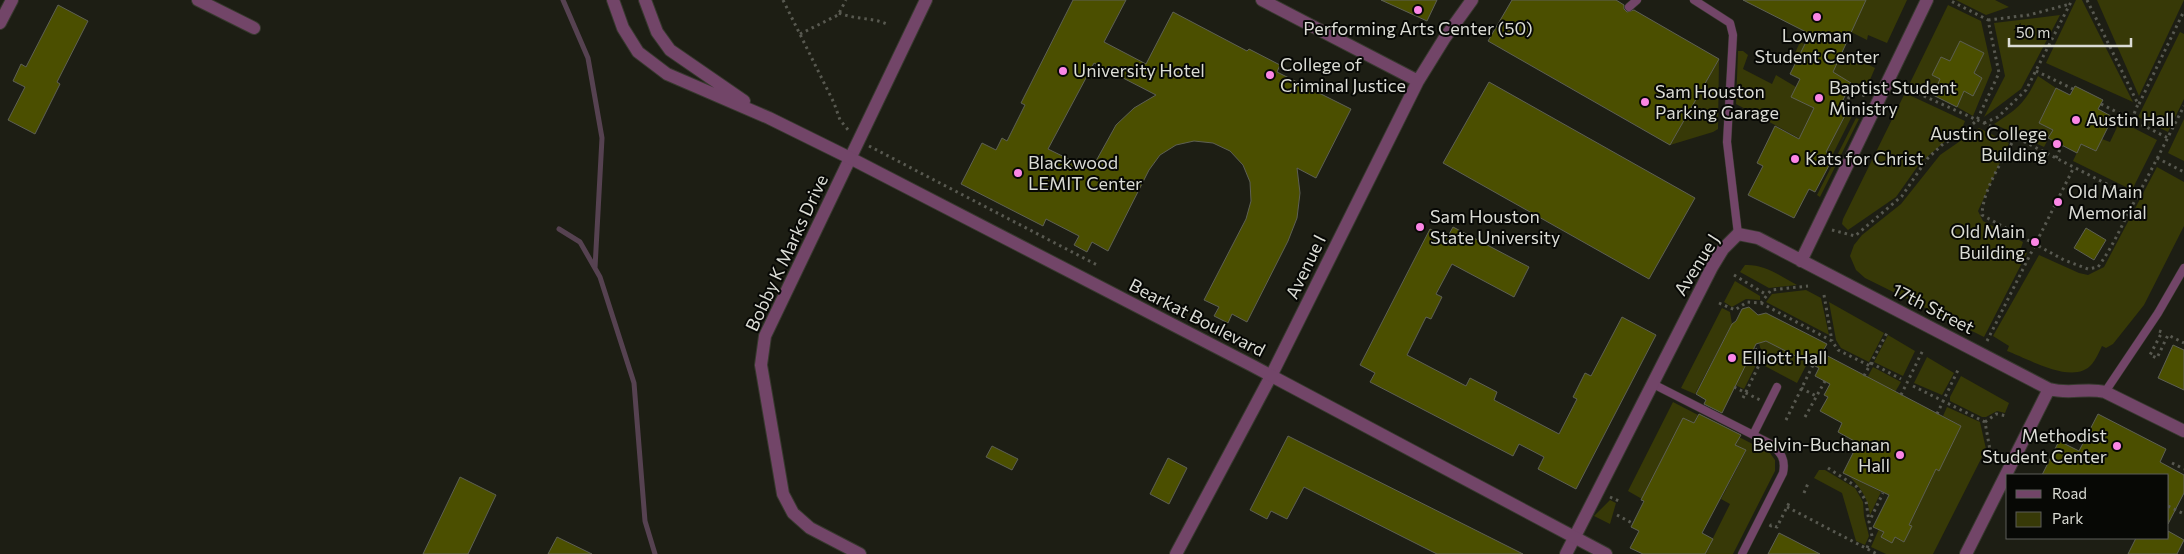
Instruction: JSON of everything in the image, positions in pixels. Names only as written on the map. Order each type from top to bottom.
[{"type":"street","points":[[0,23],[12,0]]},
{"type":"street","points":[[198,0],[254,28]]},
{"type":"street","name":"Bearkat Boulevard","points":[[613,0],[623,28],[638,52],[667,74],[769,118],[850,158],[1272,376],[1606,554]]},
{"type":"street","name":"Bearkat Boulevard","points":[[645,0],[657,32],[670,50],[769,118]]},
{"type":"street","name":"Bobby K Marks Drive","points":[[860,554],[810,528],[793,513],[782,494],[761,365],[765,336],[926,0]]},
{"type":"street","points":[[1262,0],[1418,82]]},
{"type":"street","name":"Avenue I","points":[[1176,554],[1272,376],[1418,82],[1444,39],[1472,0]]},
{"type":"street","points":[[1801,261],[1927,0]]},
{"type":"street","name":"Avenue J","points":[[1566,554],[1712,267],[1723,249],[1738,234],[1758,238],[1801,261]]},
{"type":"street","name":"17th Street","points":[[1801,261],[2050,389],[2064,393],[2092,389],[2105,392]]},
{"type":"street","points":[[2007,474],[2050,389]]},
{"type":"street","points":[[2105,392],[2184,431]]},
{"type":"street","points":[[1966,554],[2006,475]]},
{"type":"lane","points":[[1629,7],[1637,0]]},
{"type":"lane","points":[[1694,0],[1730,23],[1733,35],[1727,142],[1738,234]]},
{"type":"lane","points":[[2105,392],[2150,326],[2184,268]]},
{"type":"lane","points":[[1652,384],[1775,447],[1783,457],[1785,464],[1783,473],[1742,554]]},
{"type":"lane","points":[[1753,435],[1777,387]]},
{"type":"path","points":[[783,0],[846,129],[873,150],[1099,266]]},
{"type":"path","points":[[800,34],[839,13],[846,0]]},
{"type":"path","points":[[1949,0],[1988,20],[2029,15],[2070,4]]},
{"type":"path","points":[[1984,124],[1998,117],[2026,90],[2072,0]]},
{"type":"path","points":[[2087,0],[2138,104]]},
{"type":"path","points":[[2132,119],[2184,12]]},
{"type":"path","points":[[839,13],[848,17],[875,20],[889,25]]},
{"type":"path","points":[[1832,230],[1855,236],[1902,196],[1927,159],[1943,144],[1962,134],[1977,120],[1999,73],[1988,20]]},
{"type":"path","points":[[2036,71],[2074,89]]},
{"type":"path","points":[[1906,88],[2015,138],[2136,199]]},
{"type":"path","points":[[1848,99],[1853,90],[1865,96]]},
{"type":"path","points":[[2101,104],[2168,138]]},
{"type":"path","points":[[2015,138],[1990,186],[1982,205],[1982,215],[2035,246],[2088,269],[2098,267],[2106,256],[2184,106]]},
{"type":"path","points":[[2056,158],[2062,145]]},
{"type":"path","points":[[2157,158],[2184,172]]},
{"type":"path","points":[[1986,344],[2074,167]]},
{"type":"path","points":[[1734,275],[1768,295]]},
{"type":"path","points":[[1761,303],[1771,290],[1808,286]]},
{"type":"path","points":[[1824,295],[1832,340],[1838,350],[1901,379]]},
{"type":"path","points":[[1719,304],[1735,310],[1746,302],[1761,303],[1832,340]]},
{"type":"path","points":[[2150,326],[2184,343]]},
{"type":"path","points":[[1864,376],[1888,330]]},
{"type":"path","points":[[2162,332],[2150,355],[2157,358],[2168,335]]},
{"type":"path","points":[[1743,398],[1760,363],[1755,347]]},
{"type":"path","points":[[1901,395],[1923,350]]},
{"type":"path","points":[[1786,420],[1813,365]]},
{"type":"path","points":[[1937,414],[1958,370]]},
{"type":"path","points":[[1805,417],[1825,381]]},
{"type":"path","points":[[1913,386],[1986,422]]},
{"type":"path","points":[[1734,387],[1768,405]]},
{"type":"path","points":[[1801,388],[1816,396]]},
{"type":"path","points":[[1986,422],[1996,414],[2007,416]]},
{"type":"path","points":[[1986,422],[1990,450]]},
{"type":"path","points":[[2172,463],[2184,469]]},
{"type":"path","points":[[1828,468],[1857,486],[1866,502],[1868,522],[1872,536],[1867,548]]},
{"type":"path","points":[[1804,493],[1810,481]]},
{"type":"path","points":[[1868,522],[1883,493]]},
{"type":"path","points":[[1767,532],[1771,525],[1777,528],[1789,502]]},
{"type":"path","points":[[2169,506],[2184,514]]},
{"type":"path","points":[[1787,507],[1877,554]]},
{"type":"path","points":[[1617,515],[1632,523]]},
{"type":"green space","points":[[1866,0],[1907,0],[1887,43],[1868,35],[1867,40],[1851,32]]},
{"type":"green space","points":[[1956,0],[1995,0],[2009,7],[1986,15]]},
{"type":"green space","points":[[2076,0],[2082,0],[2133,102],[2046,63]]},
{"type":"green space","points":[[2097,0],[2184,0],[2139,96]]},
{"type":"green space","points":[[1948,5],[1981,21],[1992,70],[1973,116],[1957,107],[1964,91],[1973,95],[1982,78],[1974,73],[1984,53],[1960,41],[1950,61],[1932,75],[1940,79],[1933,95],[1910,83]]},
{"type":"green space","points":[[2060,15],[2021,89],[1984,117],[2005,76],[1994,23]]},
{"type":"green space","points":[[2180,32],[2184,34],[2184,99],[2168,132],[2138,117]]},
{"type":"green space","points":[[1800,42],[1815,50],[1813,55],[1836,66],[1843,52],[1875,68],[1864,94],[1857,91],[1859,87],[1795,53]]},
{"type":"green space","points":[[1738,51],[1743,51],[1748,55],[1743,69],[1772,84],[1776,75],[1796,87],[1792,97],[1814,108],[1834,136],[1847,113],[1852,116],[1832,156],[1736,104]]},
{"type":"green space","points":[[1719,59],[1718,129],[1670,145]]},
{"type":"green space","points":[[2038,76],[2056,88],[2039,123],[2053,130],[2044,147],[1994,124],[2010,114],[2020,104],[2029,93]]},
{"type":"green space","points":[[1905,93],[1965,121],[1963,126],[1920,163],[1896,197],[1848,230],[1842,224],[1843,219]]},
{"type":"green space","points":[[1856,118],[1859,119],[1820,197],[1817,195]]},
{"type":"green space","points":[[2184,119],[2184,161],[2168,153]]},
{"type":"green space","points":[[2120,121],[2157,140],[2132,190],[2073,161],[2081,144],[2095,151],[2102,139],[2110,142]]},
{"type":"green space","points":[[1979,128],[2009,143],[1978,211],[1983,221],[2023,242],[2021,248],[2027,253],[1984,337],[1865,278],[1856,270],[1850,256],[1854,245],[1862,235],[1901,204],[1940,155]]},
{"type":"green space","points":[[2157,167],[2184,182],[2184,226],[2144,305],[2113,344],[2106,348],[2102,346],[2092,364],[2084,370],[2074,372],[2051,369],[2007,351],[2009,346],[1993,336],[2039,255],[2079,273],[2088,275],[2104,267]]},
{"type":"green space","points":[[1745,265],[1759,266],[1779,274],[1797,285],[1769,288],[1740,272]]},
{"type":"green space","points":[[1735,281],[1760,296],[1760,300],[1746,299],[1732,307],[1724,302]]},
{"type":"green space","points":[[1806,290],[1821,298],[1829,335],[1766,302],[1772,294]]},
{"type":"green space","points":[[1829,302],[1884,333],[1869,362],[1841,348],[1836,340]]},
{"type":"green space","points":[[1722,308],[1730,312],[1732,324],[1695,394],[1681,388]]},
{"type":"green space","points":[[1888,335],[1915,351],[1903,376],[1874,362]]},
{"type":"green space","points":[[1766,341],[1808,362],[1797,383],[1765,366],[1759,343]]},
{"type":"green space","points":[[1751,353],[1757,363],[1744,389],[1735,385]]},
{"type":"green space","points":[[1927,357],[1954,373],[1942,395],[1914,383]]},
{"type":"green space","points":[[1873,367],[1901,382],[1895,392],[1867,378]]},
{"type":"green space","points":[[1961,376],[2009,403],[2005,413],[1997,411],[1982,417],[1950,401],[1950,397]]},
{"type":"green space","points":[[1673,402],[1698,415],[1694,423],[1683,418],[1642,499],[1628,491]]},
{"type":"green space","points":[[1947,407],[1980,422],[1986,449],[1933,554],[1886,554],[1871,547],[1879,529],[1884,532],[1881,537],[1892,543],[1895,537],[1904,542],[1912,526],[1909,525],[1936,469],[1939,470],[1961,426],[1943,416]]},
{"type":"green space","points":[[1739,437],[1770,453],[1775,460],[1775,471],[1733,554],[1705,554],[1730,504],[1721,499],[1746,451],[1735,445]]},
{"type":"green space","points":[[1819,470],[1825,470],[1855,488],[1863,502],[1869,536],[1865,545],[1856,541],[1842,493],[1814,478]]},
{"type":"green space","points":[[1848,475],[1881,492],[1870,515],[1863,493]]},
{"type":"green space","points":[[1610,500],[1616,503],[1610,524],[1594,516]]},
{"type":"building","points":[[1073,0],[1126,0],[1104,42],[1146,64],[1173,12],[1247,51],[1249,49],[1280,65],[1277,72],[1351,109],[1316,178],[1297,168],[1300,193],[1297,218],[1288,241],[1247,322],[1232,314],[1228,323],[1214,316],[1219,307],[1204,300],[1246,219],[1251,201],[1250,182],[1243,165],[1230,151],[1213,143],[1194,141],[1176,145],[1160,155],[1149,170],[1108,251],[1092,242],[1087,252],[1074,245],[1079,236],[1046,219],[1043,226],[961,184],[982,143],[996,150],[1002,138],[1007,141],[1025,105],[1021,103]],"holes":[[[1094,63],[1156,95],[1134,108],[1116,125],[1091,170],[1048,149]]]},
{"type":"building","name":"Performing Arts Center (50)","points":[[1381,0],[1437,0],[1427,21]]},
{"type":"building","name":"Sam Houston Parking Garage","points":[[1512,0],[1616,0],[1624,5],[1624,9],[1627,12],[1634,10],[1719,59],[1670,145],[1488,41]]},
{"type":"building","points":[[1743,0],[1866,0],[1833,72],[1851,83],[1843,100],[1851,104],[1826,152],[1834,156],[1815,192],[1809,189],[1794,218],[1748,195],[1763,166],[1757,163],[1775,126],[1799,139],[1814,108],[1791,97],[1800,79],[1790,74],[1810,34]]},
{"type":"building","points":[[58,5],[88,21],[57,82],[60,84],[35,134],[8,120],[25,87],[13,81],[21,64],[26,67]]},
{"type":"building","points":[[1960,41],[1984,53],[1974,73],[1982,78],[1973,96],[1964,91],[1957,107],[1933,95],[1940,79],[1932,75],[1941,57],[1950,61]]},
{"type":"building","points":[[1489,82],[1695,198],[1649,279],[1443,163]]},
{"type":"building","name":"Austin Hall","points":[[2075,86],[2103,100],[2098,109],[2113,117],[2096,151],[2081,144],[2077,153],[2048,138],[2053,130],[2039,123],[2056,88],[2070,95]]},
{"type":"building","points":[[1453,227],[1529,267],[1514,297],[1452,264],[1436,294],[1442,297],[1431,319],[1426,317],[1407,355],[1466,386],[1470,378],[1497,392],[1494,400],[1559,434],[1577,399],[1573,397],[1585,373],[1591,376],[1622,317],[1656,335],[1576,489],[1538,469],[1544,457],[1519,444],[1513,456],[1370,382],[1375,373],[1360,365],[1430,229],[1447,238]]},
{"type":"building","points":[[2086,228],[2106,240],[2094,260],[2074,248]]},
{"type":"building","name":"Belvin-Buchanan Hall","points":[[1749,307],[1758,315],[1766,313],[1827,344],[1822,353],[1961,426],[1939,471],[1936,469],[1909,525],[1912,526],[1904,542],[1895,537],[1892,543],[1881,537],[1884,532],[1873,527],[1889,495],[1843,473],[1858,443],[1838,432],[1842,423],[1820,411],[1828,397],[1824,395],[1830,384],[1815,376],[1819,368],[1766,341],[1756,344],[1722,413],[1704,404],[1706,400],[1696,394],[1732,324],[1736,321],[1742,309]]},
{"type":"building","points":[[2173,345],[2184,350],[2184,390],[2158,378]]},
{"type":"building","points":[[1699,414],[1741,435],[1735,445],[1746,450],[1702,533],[1713,539],[1705,554],[1643,554],[1630,548],[1639,531],[1631,527],[1644,501],[1641,500],[1683,418],[1694,423]]},
{"type":"building","name":"Methodist Student Center","points":[[2098,414],[2166,449],[2160,462],[2184,475],[2184,493],[2169,522],[2169,474],[2042,474],[2059,441],[2079,451]]},
{"type":"building","points":[[1288,436],[1523,554],[1437,554],[1304,487],[1287,519],[1271,511],[1267,519],[1250,510]]},
{"type":"building","points":[[992,446],[1018,459],[1012,470],[986,457]]},
{"type":"building","points":[[1168,458],[1187,468],[1169,504],[1150,494]]},
{"type":"building","points":[[460,477],[496,495],[468,554],[423,554]]},
{"type":"building","points":[[2169,532],[2184,540],[2177,554],[2128,554],[2136,539],[2169,539]]},
{"type":"building","points":[[1779,533],[1789,538],[1820,554],[1768,554]]},
{"type":"building","points":[[557,537],[592,554],[548,554]]},
{"type":"waterway","points":[[563,0],[588,58],[602,138],[595,268]]},
{"type":"waterway","points":[[559,229],[580,242],[600,277],[634,383],[645,521],[655,554]]},
{"type":"place","name":"Performing Arts Center (50)","points":[[1418,10]]},
{"type":"place","name":"Lowman Student Center","points":[[1817,17]]},
{"type":"place","name":"University Hotel","points":[[1063,71]]},
{"type":"place","name":"College of Criminal Justice","points":[[1270,75]]},
{"type":"place","name":"Baptist Student Ministry","points":[[1819,98]]},
{"type":"place","name":"Sam Houston Parking Garage","points":[[1645,102]]},
{"type":"place","name":"Austin Hall","points":[[2076,120]]},
{"type":"place","name":"Austin College Building","points":[[2057,144]]},
{"type":"place","name":"Kats for Christ","points":[[1795,159]]},
{"type":"place","name":"Blackwood LEMIT Center","points":[[1018,173]]},
{"type":"place","name":"Old Main Memorial","points":[[2058,202]]},
{"type":"place","name":"Sam Houston State University","points":[[1420,227]]},
{"type":"place","name":"Old Main Building","points":[[2035,242]]},
{"type":"place","name":"Elliott Hall","points":[[1732,358]]},
{"type":"place","name":"Methodist Student Center","points":[[2117,446]]},
{"type":"place","name":"Belvin-Buchanan Hall","points":[[1900,455]]}]
